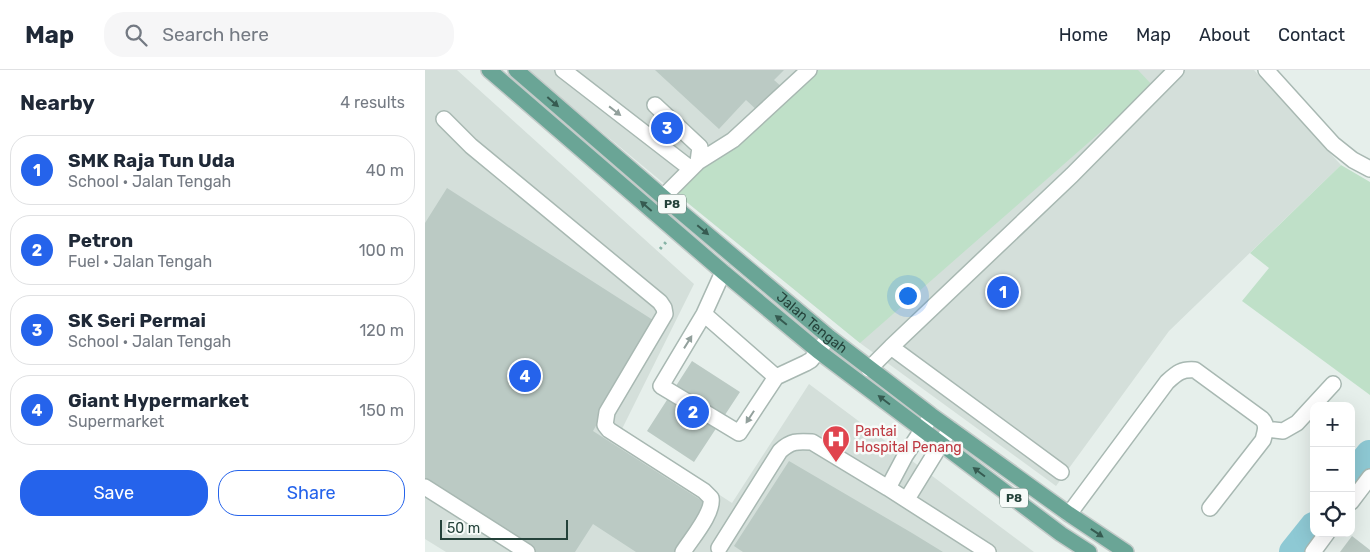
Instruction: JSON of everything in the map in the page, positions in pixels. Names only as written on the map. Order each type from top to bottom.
[{"type":"main road","name":"Jalan Tengah","points":[[489,70],[723,272],[818,350],[1061,534],[1089,552]]},
{"type":"main road","name":"Jalan Tengah","points":[[516,70],[869,369],[931,416],[1126,552]]},
{"type":"main road","points":[[1061,534],[1073,552]]},
{"type":"lane","points":[[563,70],[695,165]]},
{"type":"lane","points":[[663,196],[695,165],[733,140],[809,70]]},
{"type":"lane","points":[[869,369],[1072,174],[1176,70]]},
{"type":"lane","points":[[1266,70],[1333,144],[1353,160],[1370,169]]},
{"type":"lane","points":[[655,104],[700,147],[695,165]]},
{"type":"lane","points":[[444,120],[471,146],[660,302],[664,308],[665,314],[607,412],[605,425],[609,430],[704,491],[711,498],[708,514],[683,552]]},
{"type":"lane","points":[[723,272],[704,314],[661,386],[739,433],[776,376],[806,363],[829,337]]},
{"type":"lane","points":[[704,314],[776,376]]},
{"type":"lane","points":[[891,346],[1061,472]]},
{"type":"lane","points":[[1069,514],[1167,382],[1185,369],[1195,370],[1265,422],[1266,429],[1263,440],[1210,508]]},
{"type":"lane","points":[[1266,429],[1283,431],[1297,423],[1333,384]]},
{"type":"lane","points":[[888,488],[905,456],[931,416]]},
{"type":"lane","points":[[907,499],[950,429]]},
{"type":"lane","points":[[719,548],[780,450],[789,443],[800,441],[812,442],[907,499],[988,552]]},
{"type":"lane","points":[[1355,497],[1370,478]]},
{"type":"lane","points":[[425,487],[527,552]]},
{"type":"lane","points":[[1313,552],[1324,537]]},
{"type":"shaded area","points":[[425,70],[457,70],[694,284],[621,431],[732,503],[809,384],[1034,552],[446,552],[425,539]]},
{"type":"shaded area","points":[[527,70],[1254,70],[1341,165],[1169,331],[1056,486],[860,343]]},
{"type":"green space","points":[[806,70],[1138,70],[1153,86],[860,343],[667,186]]},
{"type":"green space","points":[[1341,165],[1370,182],[1370,395],[1242,301],[1269,268],[1250,253]]},
{"type":"building","points":[[655,70],[784,70],[774,80],[784,89],[760,113],[746,100],[719,129]]},
{"type":"building","points":[[447,188],[656,322],[593,431],[707,504],[676,552],[636,552],[593,524],[575,552],[533,552],[425,483],[425,223]]},
{"type":"building","points":[[692,361],[740,392],[694,462],[647,431]]},
{"type":"building","points":[[789,461],[943,552],[743,552],[734,546]]},
{"type":"building","points":[[1351,537],[1370,550],[1370,552],[1340,552]]},
{"type":"waterway","points":[[1355,474],[1370,455]]},
{"type":"waterway","points":[[1294,552],[1310,532]]},
{"type":"place","name":"SK Seri Permai","points":[[667,128]]},
{"type":"place","name":"SMK Raja Tun Uda","points":[[1003,292]]},
{"type":"place","name":"Giant Hypermarket","points":[[525,376]]},
{"type":"place","name":"Petron","points":[[693,412]]},
{"type":"place","name":"Pantai Hospital Penang","points":[[836,463]]}]
